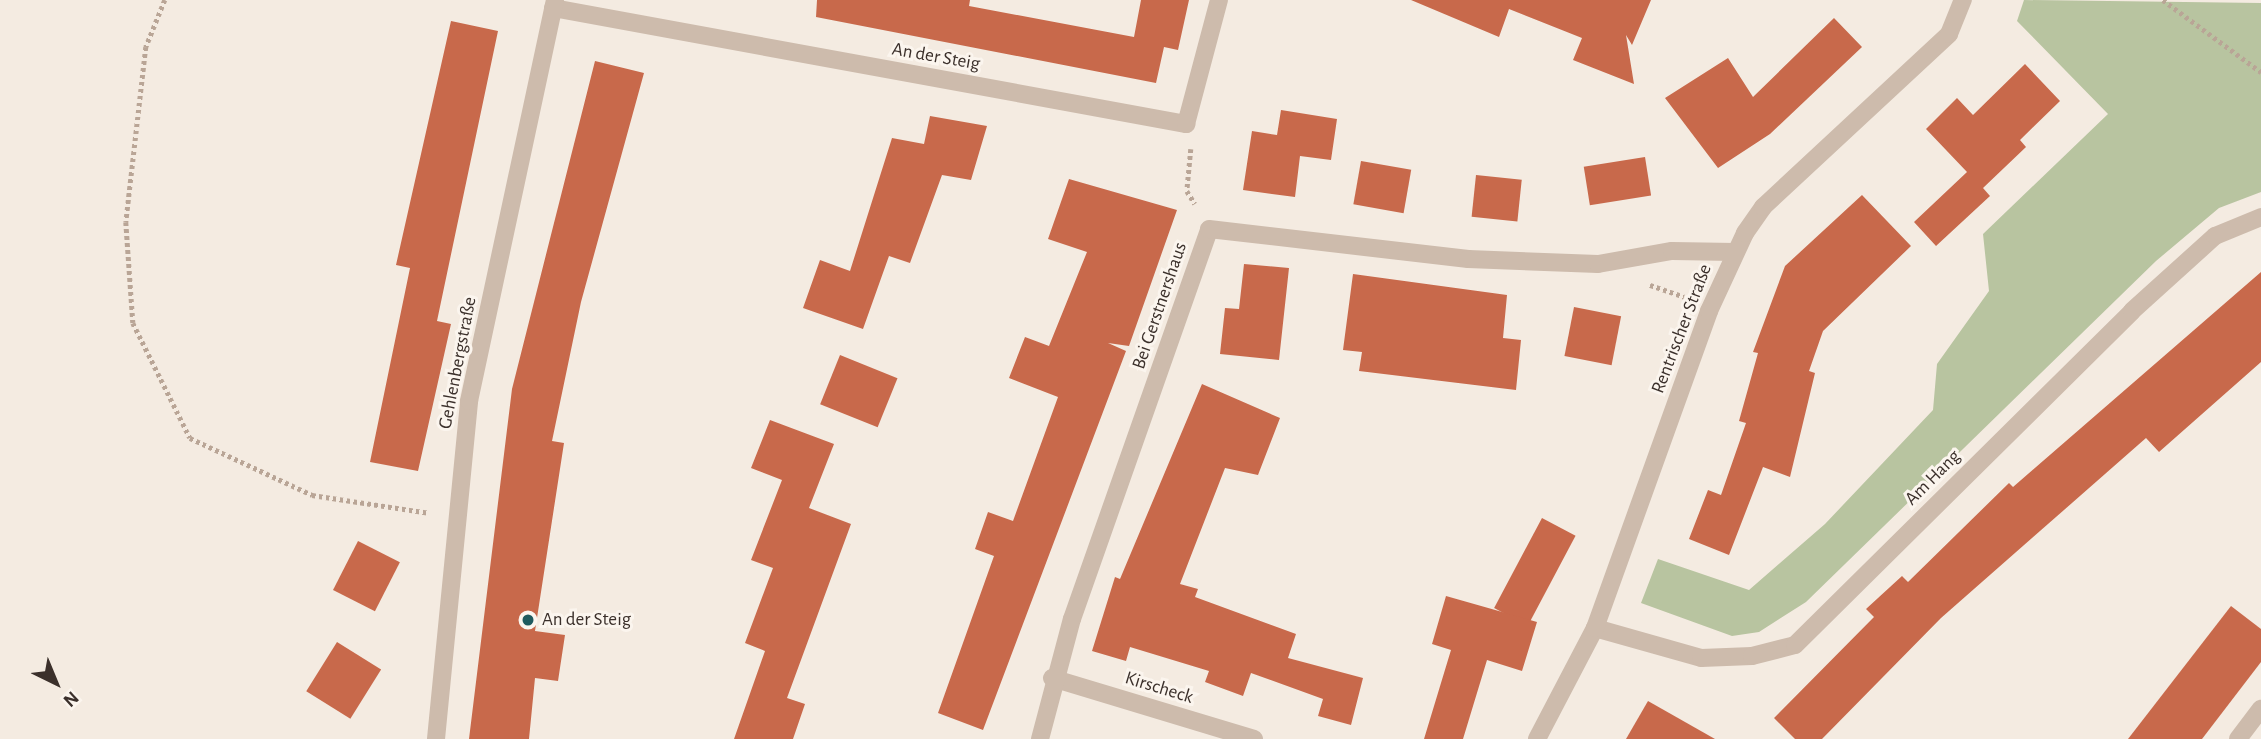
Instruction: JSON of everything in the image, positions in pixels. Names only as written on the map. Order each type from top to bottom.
[{"type":"street","name":"An der Steig","points":[[554,4],[1186,124],[1219,0]]},
{"type":"street","name":"Rentrischer Straße","points":[[1537,739],[1595,628],[1735,251],[1763,207],[1949,34],[1963,0]]},
{"type":"street","name":"Gehlenbergstraße","points":[[436,739],[469,401],[554,4]]},
{"type":"street","name":"Am Hang","points":[[1595,628],[1701,658],[1752,656],[1795,645],[2132,311],[2215,236],[2261,217]]},
{"type":"street","name":"Bei Gerstnershaus","points":[[1040,739],[1052,678],[1209,229],[1468,259],[1598,264],[1672,250],[1735,251]]},
{"type":"street","name":"Kirscheck","points":[[1052,678],[1254,739]]},
{"type":"street","points":[[2238,739],[2261,709]]},
{"type":"path","points":[[165,0],[146,47],[126,222],[133,323],[190,438],[312,495],[456,518]]},
{"type":"path","points":[[2163,0],[2261,72]]},
{"type":"path","points":[[1187,191],[1191,150]]},
{"type":"path","points":[[1646,285],[1671,288],[1693,303]]},
{"type":"green space","points":[[2024,0],[2261,3],[2261,192],[2219,208],[2156,261],[1806,602],[1759,632],[1732,636],[1641,603],[1658,559],[1749,590],[1825,524],[1933,410],[1937,364],[1989,291],[1983,234],[2108,114],[2017,21]]},
{"type":"building","points":[[817,0],[970,0],[969,6],[1134,37],[1141,0],[1189,0],[1178,50],[1164,47],[1156,83],[816,17]]},
{"type":"building","points":[[1411,0],[1651,0],[1632,45],[1626,35],[1634,84],[1573,60],[1582,38],[1509,9],[1499,37]]},
{"type":"building","points":[[1834,18],[1862,47],[1770,134],[1718,168],[1665,98],[1728,58],[1753,97]]},
{"type":"building","points":[[451,21],[498,31],[437,321],[451,324],[418,471],[370,462],[410,268],[396,265]]},
{"type":"building","points":[[595,61],[644,73],[581,302],[552,441],[564,443],[535,631],[565,635],[558,681],[535,678],[529,739],[469,739],[512,389]]},
{"type":"building","points":[[2025,64],[2060,101],[2020,140],[2026,147],[1983,188],[1990,196],[1936,246],[1914,222],[1967,172],[1926,129],[1957,98],[1973,115]]},
{"type":"building","points":[[1281,110],[1337,119],[1331,160],[1300,156],[1295,197],[1243,190],[1252,131],[1277,135]]},
{"type":"building","points":[[930,116],[987,126],[971,180],[942,175],[910,263],[889,256],[863,329],[803,308],[820,260],[850,271],[892,138],[924,144]]},
{"type":"building","points":[[1645,157],[1651,196],[1590,205],[1584,167]]},
{"type":"building","points":[[1361,161],[1411,170],[1404,213],[1353,204]]},
{"type":"building","points":[[1476,175],[1522,180],[1517,222],[1472,217]]},
{"type":"building","points":[[1069,179],[1177,210],[1129,346],[1108,343],[1126,351],[983,730],[938,713],[994,556],[975,549],[988,512],[1013,521],[1058,397],[1009,378],[1025,337],[1049,346],[1087,252],[1048,239]]},
{"type":"building","points":[[1862,195],[1911,246],[1823,331],[1809,371],[1815,373],[1790,477],[1763,467],[1729,555],[1689,539],[1708,490],[1721,495],[1746,423],[1739,421],[1758,353],[1753,352],[1785,266]]},
{"type":"building","points":[[1244,264],[1289,268],[1279,360],[1220,354],[1225,308],[1239,309]]},
{"type":"building","points":[[2261,272],[2261,362],[2159,452],[2146,438],[1941,618],[1822,739],[1795,739],[1774,718],[1874,617],[1866,609],[1902,576],[1908,582],[2009,483],[2013,487]]},
{"type":"building","points":[[1353,274],[1507,295],[1503,338],[1521,340],[1516,390],[1359,371],[1362,352],[1343,350]]},
{"type":"building","points":[[1574,307],[1621,316],[1612,365],[1564,356]]},
{"type":"building","points":[[840,355],[897,378],[878,427],[820,404]]},
{"type":"building","points":[[1202,384],[1280,418],[1258,475],[1225,468],[1180,584],[1198,589],[1195,597],[1296,634],[1288,658],[1363,678],[1351,725],[1318,716],[1323,699],[1251,673],[1243,696],[1205,682],[1209,671],[1130,647],[1126,661],[1092,651],[1115,577],[1120,579]]},
{"type":"building","points":[[770,420],[834,444],[809,508],[851,524],[787,698],[805,704],[793,739],[734,739],[765,651],[745,643],[773,568],[751,560],[782,480],[751,468]]},
{"type":"building","points":[[1542,518],[1576,536],[1528,626],[1494,608]]},
{"type":"building","points":[[358,541],[400,562],[375,611],[333,590]]},
{"type":"building","points":[[1446,596],[1537,622],[1522,671],[1487,660],[1463,739],[1424,739],[1451,650],[1432,644]]},
{"type":"building","points":[[2231,606],[2261,629],[2261,662],[2202,739],[2128,739]]},
{"type":"building","points":[[337,642],[381,670],[350,719],[306,691]]},
{"type":"building","points":[[1648,701],[1715,739],[1626,739]]},
{"type":"place","name":"An der Steig","points":[[528,620]]}]
